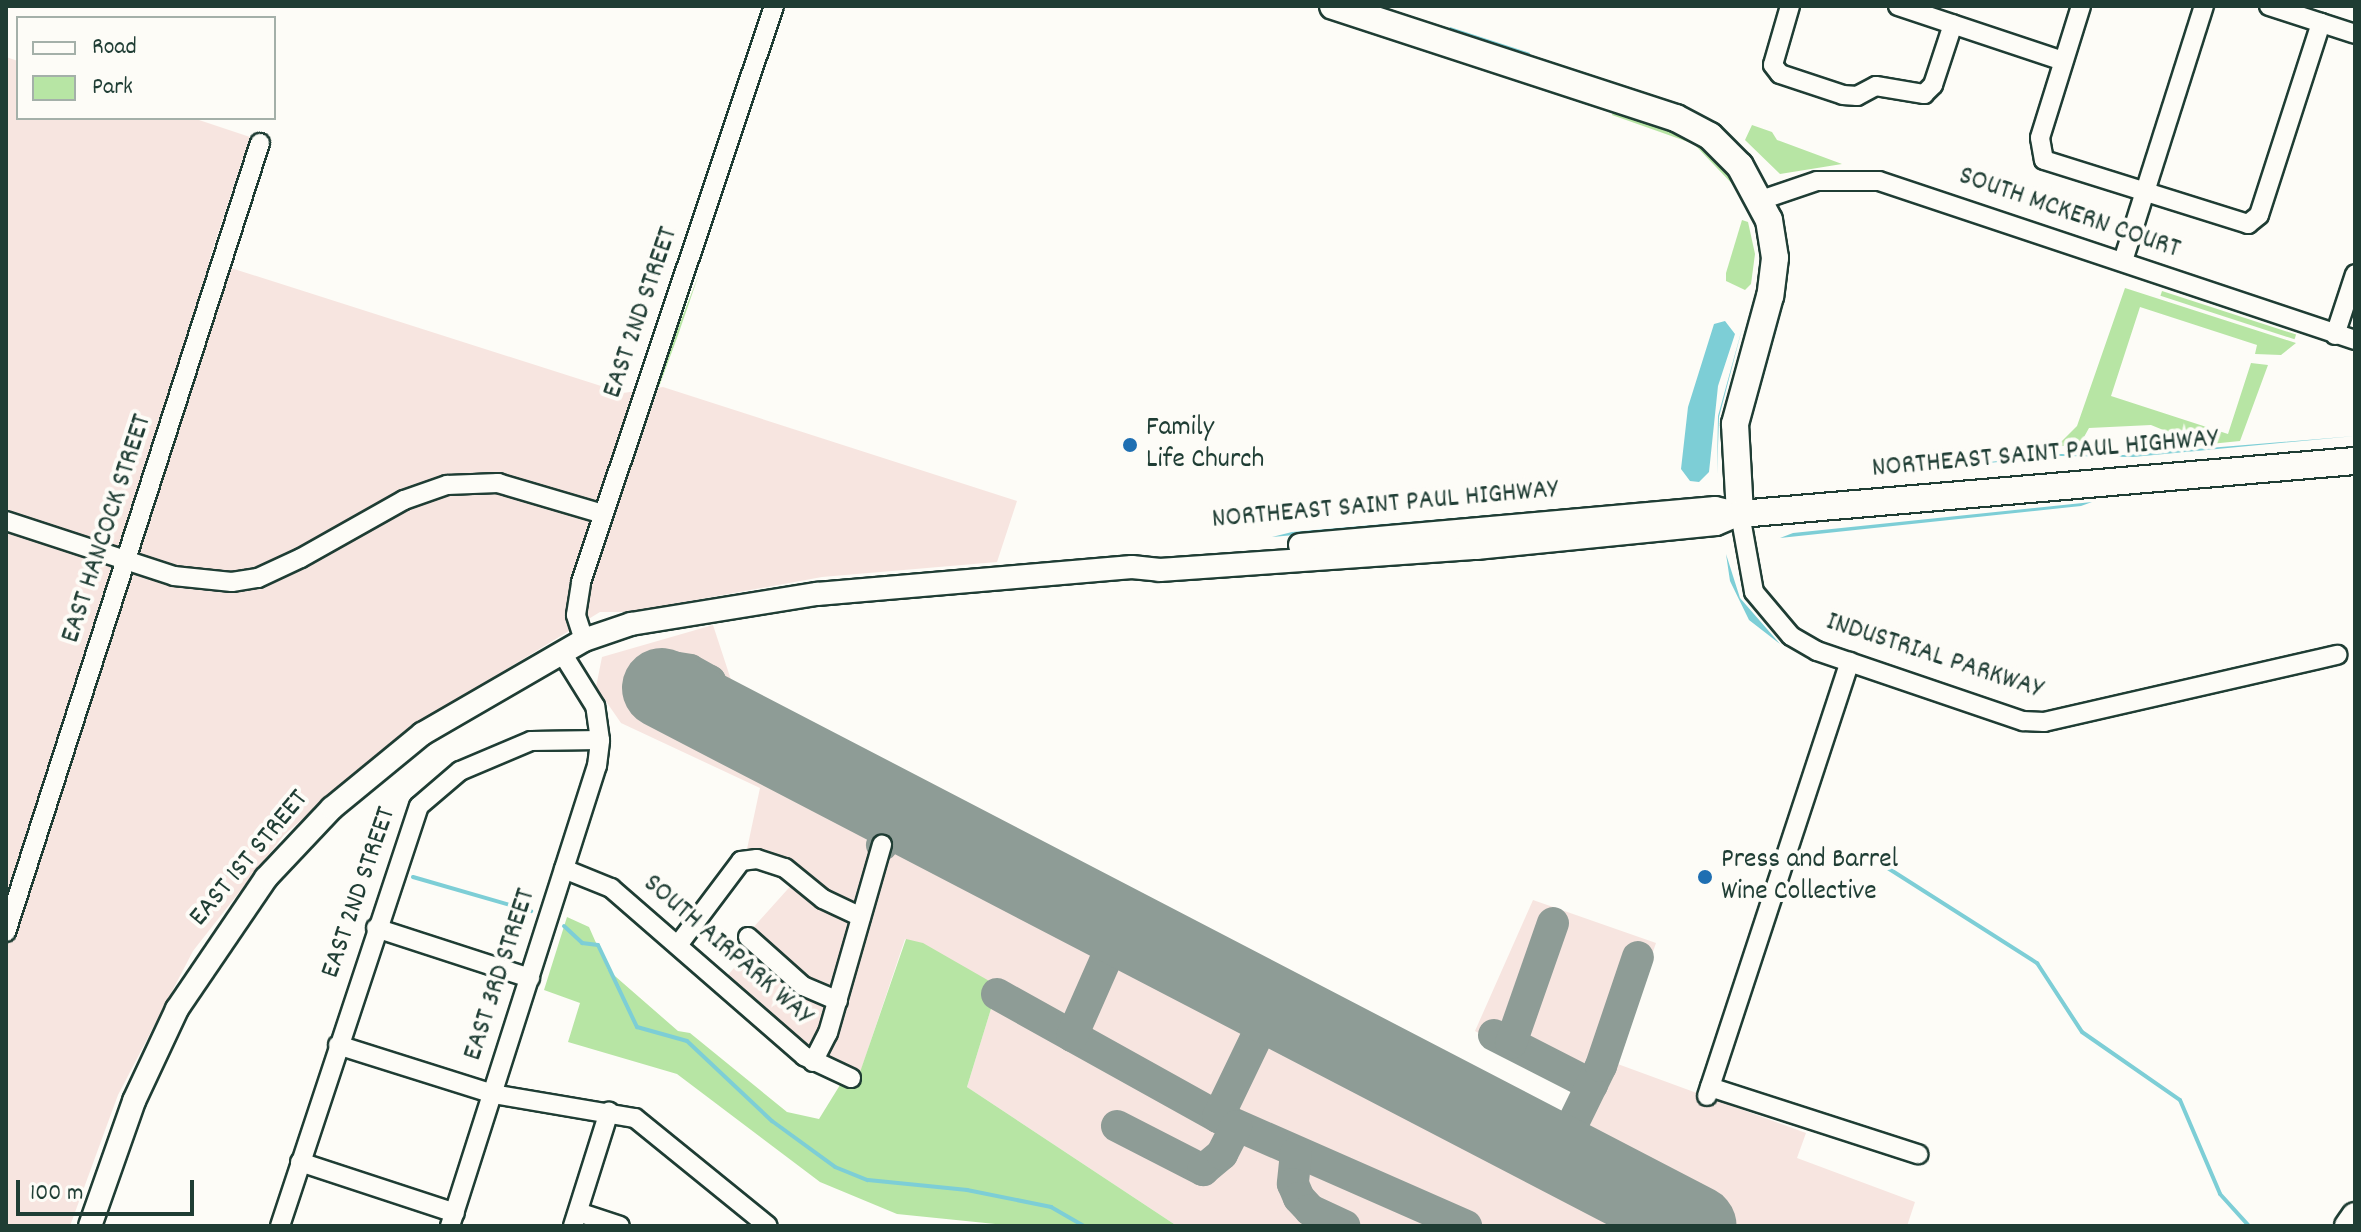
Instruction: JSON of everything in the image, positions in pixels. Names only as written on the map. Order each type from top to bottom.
[{"type":"highway","points":[[1333,6],[1686,122],[1728,152],[1761,200],[1775,258],[1770,296],[1735,424],[1740,514]]},
{"type":"highway","name":"NORTHEAST SAINT PAUL HIGHWAY","points":[[1740,514],[2355,461]]},
{"type":"highway","points":[[2348,1226],[2355,1216]]},
{"type":"main road","name":"NORTHEAST SAINT PAUL HIGHWAY","points":[[658,621],[817,594],[1132,567],[1160,570],[1476,548],[1716,524],[1740,514]]},
{"type":"main road","name":"EAST 1ST STREET","points":[[90,1226],[156,1052],[205,961],[239,911],[300,839],[382,764],[502,687],[584,640],[658,621]]},
{"type":"main road","name":"EAST 1ST STREET","points":[[502,687],[658,621]]},
{"type":"street","name":"EAST 2ND STREET","points":[[584,640],[576,615],[578,592],[774,6]]},
{"type":"street","points":[[1790,6],[1773,65],[1780,74],[1843,95],[1857,96],[1876,86],[1924,94],[1933,85],[1953,24]]},
{"type":"street","points":[[1898,6],[2063,61]]},
{"type":"street","points":[[2081,6],[2040,138],[2044,160],[2234,221],[2254,221],[2321,23]]},
{"type":"street","points":[[2123,261],[2204,6]]},
{"type":"street","points":[[2269,6],[2355,34]]},
{"type":"street","name":"EAST HANCOCK STREET","points":[[6,932],[260,143]]},
{"type":"street","name":"SOUTH MCKERN COURT","points":[[1761,200],[1817,181],[1879,181],[2355,340]]},
{"type":"street","points":[[2335,335],[2355,274]]},
{"type":"street","points":[[6,521],[127,561],[209,582],[258,578],[301,558],[404,500],[463,482],[498,483],[603,514]]},
{"type":"street","name":"INDUSTRIAL PARKWAY","points":[[1740,514],[1749,579],[1761,604],[1803,644],[2023,721],[2044,722],[2337,655]]},
{"type":"street","points":[[567,661],[595,706],[600,740]]},
{"type":"street","points":[[1850,662],[1708,1092],[1918,1154]]},
{"type":"street","name":"EAST 2ND STREET","points":[[280,1226],[409,824],[435,788],[460,771],[531,741],[600,740]]},
{"type":"street","name":"EAST 3RD STREET","points":[[453,1219],[564,869],[600,740]]},
{"type":"street","points":[[813,1062],[838,1001],[882,845]]},
{"type":"street","points":[[678,945],[731,869],[741,861],[757,859],[785,868],[823,899],[861,917]]},
{"type":"street","name":"SOUTH AIRPARK WAY","points":[[564,869],[611,888],[813,1062],[851,1078]]},
{"type":"street","points":[[376,928],[530,978]]},
{"type":"street","points":[[748,937],[803,986],[838,1001]]},
{"type":"street","points":[[338,1045],[493,1094],[609,1112],[652,1127],[758,1224]]},
{"type":"street","points":[[609,1112],[576,1219],[620,1226]]},
{"type":"street","points":[[300,1162],[453,1219]]},
{"type":"shaded area","points":[[6,57],[16,60],[16,120],[199,120],[250,137],[209,261],[623,393],[663,387],[1017,501],[997,562],[822,577],[629,612],[600,612],[404,732],[284,835],[193,951],[118,1095],[70,1226],[6,1226]]},
{"type":"shaded area","points":[[713,625],[734,689],[757,714],[1552,1129],[1576,1087],[1475,1031],[1533,900],[1656,943],[1615,1063],[1806,1133],[1797,1158],[1915,1202],[1907,1226],[1177,1226],[967,1087],[998,986],[905,939],[859,1076],[804,1047],[728,975],[745,955],[742,940],[804,871],[782,857],[747,849],[760,788],[621,723],[596,687],[602,657]]},
{"type":"green space","points":[[1614,111],[1688,139],[1717,162],[1739,191],[1694,144],[1612,115]]},
{"type":"green space","points":[[1752,125],[1772,132],[1777,140],[1842,164],[1780,174],[1745,140]]},
{"type":"green space","points":[[1742,220],[1748,222],[1755,254],[1751,284],[1745,290],[1726,281]]},
{"type":"green space","points":[[699,274],[678,335],[659,387],[658,379]]},
{"type":"green space","points":[[2125,288],[2296,343],[2281,355],[2255,354],[2257,345],[2140,307],[2111,396],[2228,434],[2251,363],[2268,365],[2240,441],[2200,445],[2151,425],[2089,428],[2079,446],[2057,446],[2077,426]]},
{"type":"green space","points":[[2162,291],[2296,335],[2295,339],[2160,296]]},
{"type":"green space","points":[[652,406],[617,509],[648,408]]},
{"type":"green space","points":[[567,917],[589,927],[608,970],[678,1031],[690,1033],[787,1112],[819,1119],[840,1085],[859,1075],[906,939],[923,943],[998,986],[967,1087],[1177,1226],[1015,1226],[897,1214],[820,1182],[677,1074],[568,1042],[580,1003],[544,990]]},
{"type":"water","points":[[1450,27],[1530,53],[1529,57],[1449,30]]},
{"type":"water","points":[[1725,321],[1735,334],[1718,386],[1709,472],[1699,482],[1690,481],[1681,469],[1688,407],[1714,324]]},
{"type":"water","points":[[1743,325],[1719,417],[1717,475],[1718,416]]},
{"type":"water","points":[[2355,436],[2133,457],[2060,456],[1927,469],[2060,454],[2123,455]]},
{"type":"water","points":[[1686,498],[1672,501],[1272,537],[1292,532]]},
{"type":"water","points":[[2092,502],[2081,506],[1780,538],[1793,533]]},
{"type":"water","points":[[1726,554],[1740,598],[1780,644],[1749,620],[1730,581]]},
{"type":"waterway","points":[[1883,865],[2037,963],[2082,1032],[2180,1100],[2220,1194],[2249,1226]]},
{"type":"waterway","points":[[413,877],[531,911]]},
{"type":"waterway","points":[[564,926],[582,943],[598,945],[637,1027],[687,1041],[772,1121],[835,1167],[868,1180],[967,1190],[1051,1207],[1084,1226]]},
{"type":"waterway","points":[[1096,1226],[1112,1226]]},
{"type":"taxiway","points":[[662,688],[666,666],[690,670],[710,681],[714,715]]},
{"type":"taxiway","points":[[882,845],[897,811]]},
{"type":"taxiway","points":[[1511,1043],[1553,923]]},
{"type":"taxiway","points":[[1072,1036],[1120,927]]},
{"type":"taxiway","points":[[1558,1154],[1601,1066],[1638,957]]},
{"type":"taxiway","points":[[997,994],[1218,1117],[1466,1226]]},
{"type":"taxiway","points":[[1218,1117],[1272,1005]]},
{"type":"taxiway","points":[[1494,1035],[1592,1085]]},
{"type":"taxiway","points":[[1117,1126],[1203,1170],[1222,1154],[1236,1126]]},
{"type":"taxiway","points":[[1296,1153],[1293,1184],[1299,1198],[1310,1210],[1345,1226]]},
{"type":"runway","points":[[662,688],[1697,1226]]},
{"type":"place","name":"Family Life Church","points":[[1130,445]]},
{"type":"place","name":"Press and Barrel Wine Collective","points":[[1705,877]]}]
